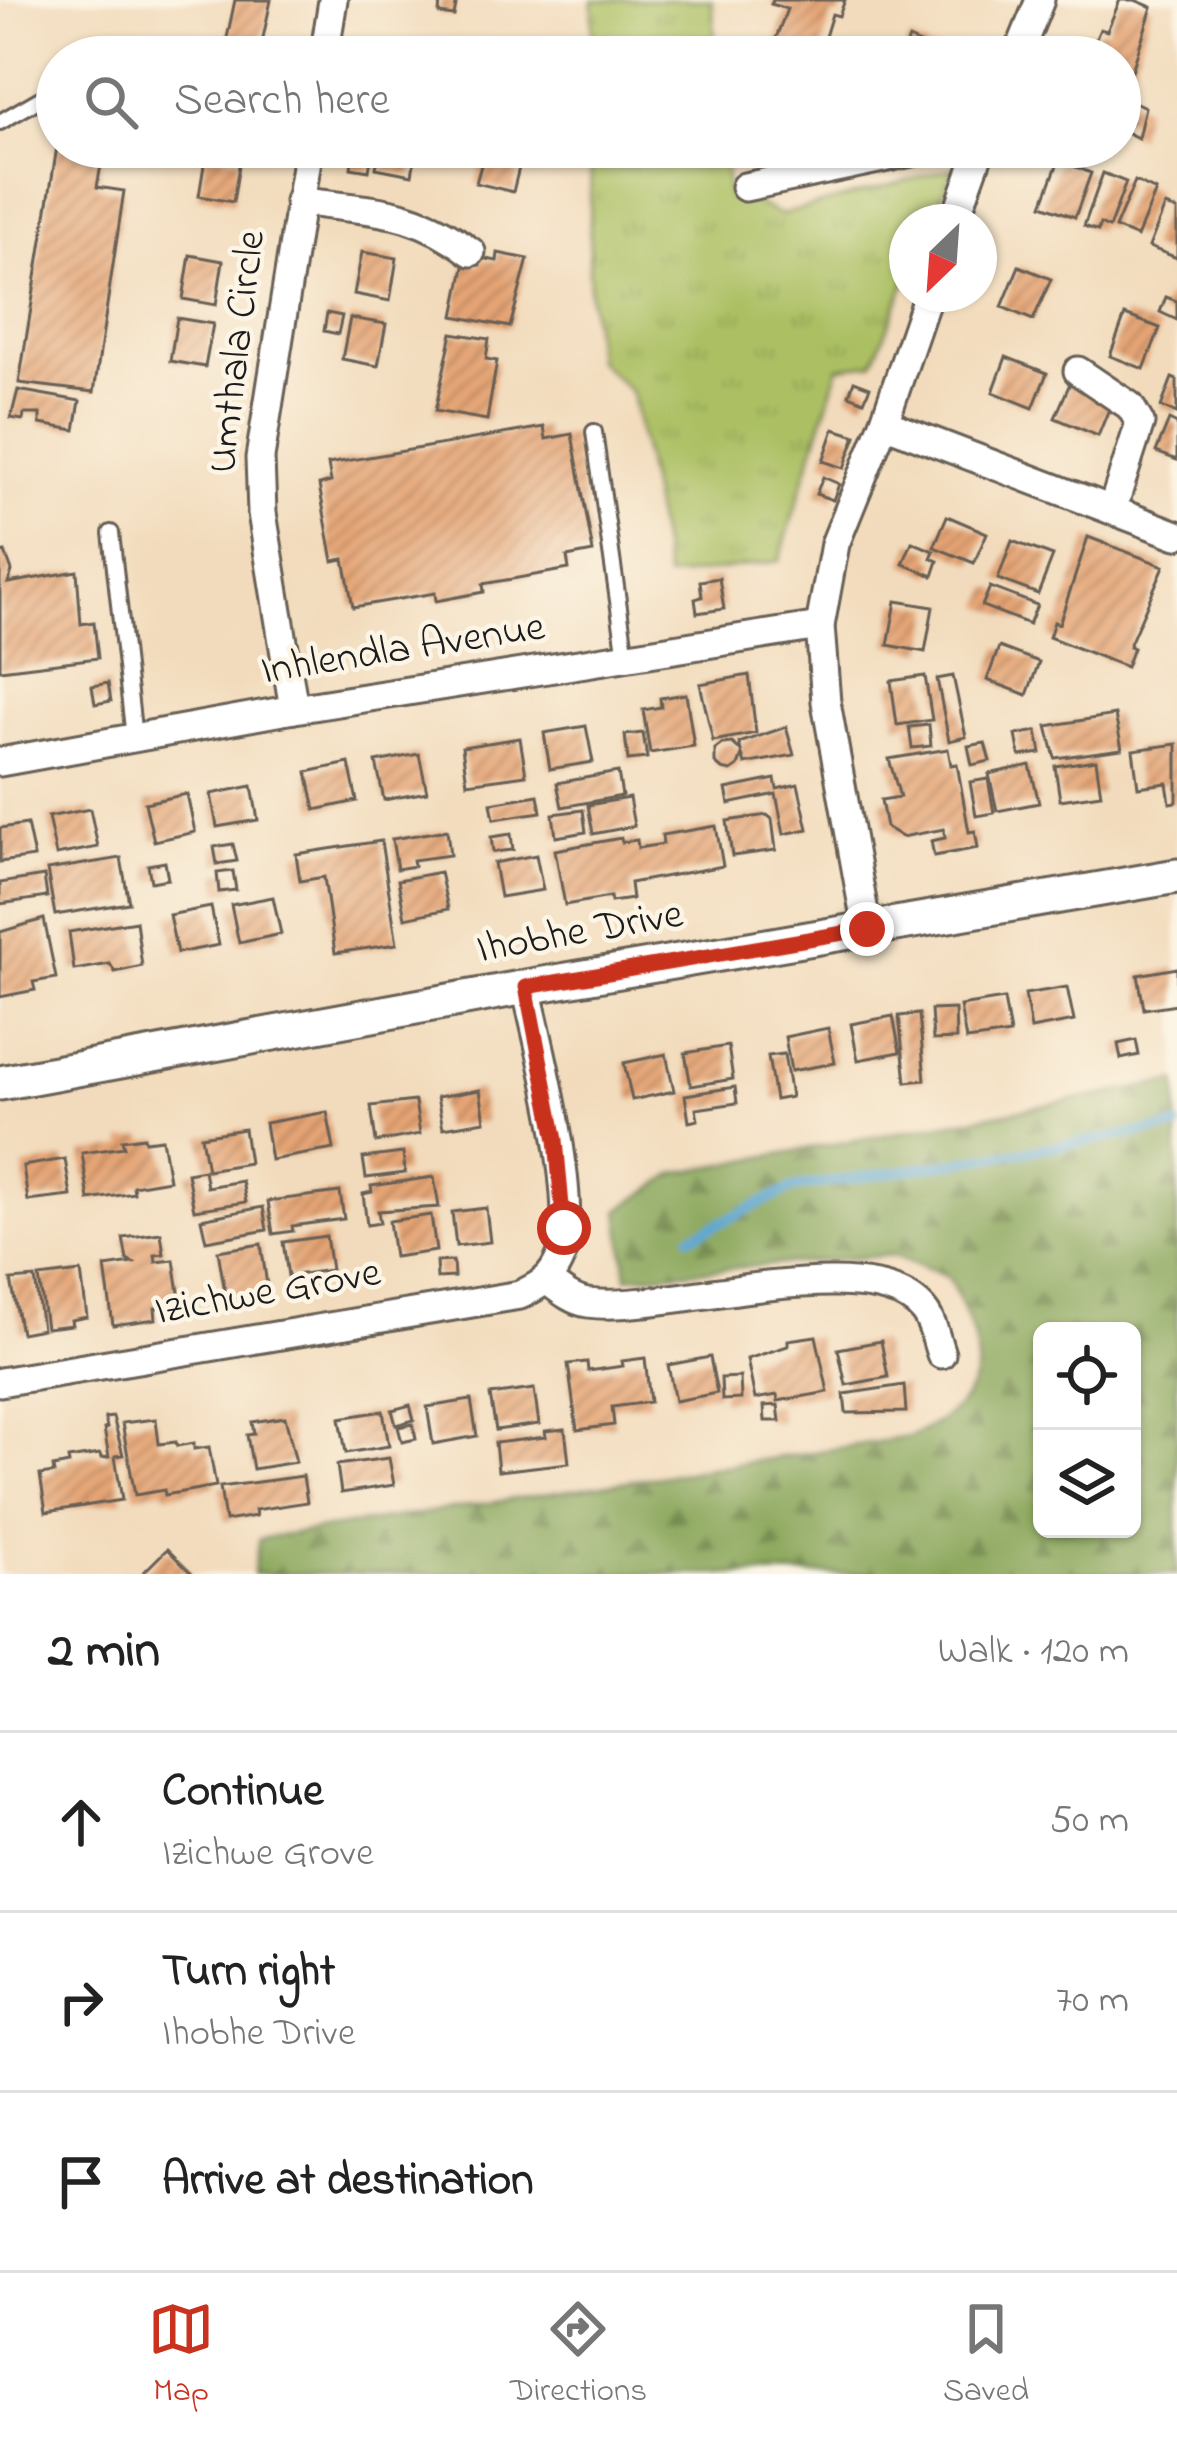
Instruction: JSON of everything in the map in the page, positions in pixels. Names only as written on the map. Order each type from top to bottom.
[{"type":"street","points":[[327,36],[333,0]]},
{"type":"street","points":[[1035,12],[1062,0]]},
{"type":"street","name":"Umthala Circle","points":[[294,709],[262,513],[260,458],[304,168]]},
{"type":"street","points":[[745,187],[835,168]]},
{"type":"street","points":[[960,204],[973,168]]},
{"type":"street","points":[[299,201],[409,217],[436,226],[470,252]]},
{"type":"street","points":[[867,929],[826,702],[820,626],[835,544],[922,312]]},
{"type":"street","points":[[1078,371],[1130,406],[1140,423],[1112,511]]},
{"type":"street","points":[[884,423],[1177,535]]},
{"type":"street","name":"Inhlendla Avenue","points":[[0,762],[294,709],[820,626]]},
{"type":"street","name":"Ihobhe Drive","points":[[0,1082],[1177,876]]},
{"type":"street","points":[[526,987],[563,1191],[562,1254],[548,1281],[586,1303],[797,1283],[879,1288],[907,1297],[925,1312],[940,1354]]},
{"type":"street","name":"Izichwe Grove","points":[[0,1382],[520,1295],[548,1281]]},
{"type":"lane","points":[[0,122],[36,101]]},
{"type":"lane","points":[[594,432],[626,657]]},
{"type":"lane","points":[[111,533],[134,738]]},
{"type":"green space","points":[[593,0],[712,0],[715,36],[592,36]]},
{"type":"green space","points":[[591,168],[726,168],[727,189],[781,215],[953,168],[938,204],[889,204],[889,312],[894,312],[873,363],[839,367],[779,561],[667,578],[632,393],[596,359],[589,287]]},
{"type":"green space","points":[[1177,1081],[1177,1574],[253,1574],[259,1539],[909,1437],[938,1422],[970,1389],[976,1351],[948,1277],[891,1255],[627,1277],[619,1210],[676,1173]]},
{"type":"building","points":[[235,0],[271,0],[263,36],[227,36]]},
{"type":"building","points":[[440,0],[457,0],[454,16],[439,14]]},
{"type":"building","points":[[773,0],[845,0],[839,16],[832,14],[825,36],[777,36],[787,9],[771,4]]},
{"type":"building","points":[[1120,0],[1152,7],[1141,42],[1141,36],[1097,36],[1100,29],[1107,31]]},
{"type":"building","points":[[54,168],[100,168],[97,187],[124,191],[94,392],[19,383]]},
{"type":"building","points":[[204,168],[239,168],[233,202],[199,196]]},
{"type":"building","points":[[376,168],[413,168],[412,175]]},
{"type":"building","points":[[480,168],[519,168],[513,192],[476,183]]},
{"type":"building","points":[[1056,168],[1091,173],[1075,217],[1042,205]]},
{"type":"building","points":[[1103,173],[1126,182],[1109,228],[1100,224],[1098,231],[1084,226]]},
{"type":"building","points":[[1135,181],[1156,191],[1137,237],[1115,228]]},
{"type":"building","points":[[1165,206],[1177,210],[1177,258],[1149,247]]},
{"type":"building","points":[[362,252],[397,258],[390,301],[354,294]]},
{"type":"building","points":[[498,253],[528,259],[510,327],[454,316],[465,262],[497,261]]},
{"type":"building","points":[[190,255],[223,261],[216,305],[183,299]]},
{"type":"building","points":[[1019,266],[1051,279],[1033,320],[1002,307]]},
{"type":"building","points":[[1166,297],[1177,301],[1177,320],[1160,312]]},
{"type":"building","points":[[327,313],[342,316],[338,334],[324,331]]},
{"type":"building","points":[[1125,315],[1160,328],[1144,369],[1110,356]]},
{"type":"building","points":[[177,318],[213,324],[205,367],[170,361]]},
{"type":"building","points":[[350,318],[386,324],[378,366],[342,359]]},
{"type":"building","points":[[452,333],[489,339],[486,359],[497,361],[487,420],[435,411]]},
{"type":"building","points":[[1006,357],[1047,373],[1033,408],[993,392]]},
{"type":"building","points":[[1172,378],[1177,380],[1177,413],[1161,407]]},
{"type":"building","points":[[854,381],[870,387],[864,401],[849,395]]},
{"type":"building","points":[[1071,381],[1113,399],[1098,436],[1055,418]]},
{"type":"building","points":[[18,390],[80,401],[75,430],[40,424],[40,414],[24,414],[23,420],[11,418]]},
{"type":"building","points":[[1169,420],[1177,424],[1177,460],[1156,452]]},
{"type":"building","points":[[544,427],[546,439],[572,434],[593,552],[567,557],[569,569],[483,584],[484,592],[436,601],[435,593],[353,607],[344,559],[333,561],[319,485],[331,482],[328,464]]},
{"type":"building","points":[[834,429],[856,436],[844,468],[823,461]]},
{"type":"building","points":[[823,477],[839,484],[833,500],[816,494]]},
{"type":"building","points":[[947,516],[987,533],[974,563],[934,547]]},
{"type":"building","points":[[1088,537],[1164,566],[1129,646],[1133,648],[1126,667],[1049,637],[1054,622],[1059,624]]},
{"type":"building","points":[[1012,541],[1053,556],[1038,594],[998,579]]},
{"type":"building","points":[[912,542],[934,551],[931,558],[938,561],[933,576],[903,564]]},
{"type":"building","points":[[5,552],[12,571],[8,583],[77,571],[81,624],[94,622],[98,658],[0,670],[0,553]]},
{"type":"building","points":[[719,578],[724,609],[697,613],[700,581]]},
{"type":"building","points":[[990,587],[1037,605],[1029,624],[982,606]]},
{"type":"building","points":[[896,601],[933,607],[925,652],[888,645]]},
{"type":"building","points":[[999,647],[1039,662],[1027,695],[987,680]]},
{"type":"building","points":[[749,675],[756,733],[713,741],[700,684]]},
{"type":"building","points":[[925,676],[932,720],[897,725],[891,681]]},
{"type":"building","points":[[953,676],[966,737],[949,741],[937,679]]},
{"type":"building","points":[[108,683],[111,701],[95,704],[92,686]]},
{"type":"building","points":[[686,694],[694,746],[650,753],[643,710],[661,707],[660,698]]},
{"type":"building","points":[[1115,715],[1122,749],[1055,758],[1047,726]]},
{"type":"building","points":[[929,725],[931,746],[912,748],[909,727]]},
{"type":"building","points":[[586,726],[593,762],[550,769],[544,733]]},
{"type":"building","points":[[786,727],[794,755],[745,764],[742,755],[731,771],[715,763],[715,749],[722,744],[732,743],[741,751],[739,743]]},
{"type":"building","points":[[1037,731],[1041,753],[1020,756],[1016,735]]},
{"type":"building","points":[[643,733],[647,758],[628,760],[625,735]]},
{"type":"building","points":[[520,738],[526,775],[467,783],[462,747]]},
{"type":"building","points":[[985,743],[990,761],[972,765],[968,746]]},
{"type":"building","points":[[1177,744],[1177,802],[1170,803],[1167,783],[1138,787],[1133,750]]},
{"type":"building","points":[[948,749],[951,765],[957,764],[969,832],[975,831],[978,848],[934,856],[931,841],[945,838],[944,829],[902,837],[886,827],[881,800],[900,797],[889,759]]},
{"type":"building","points":[[419,754],[427,792],[384,800],[376,762]]},
{"type":"building","points":[[1096,760],[1101,794],[1060,800],[1055,766]]},
{"type":"building","points":[[349,763],[357,801],[315,810],[307,772]]},
{"type":"building","points":[[1030,765],[1039,803],[997,811],[989,774]]},
{"type":"building","points":[[618,772],[622,796],[562,807],[557,783]]},
{"type":"building","points":[[775,779],[777,789],[798,784],[808,829],[784,834],[776,794],[729,804],[726,789]]},
{"type":"building","points":[[988,779],[994,813],[976,816],[970,782]]},
{"type":"building","points":[[252,786],[258,820],[217,827],[211,794]]},
{"type":"building","points":[[187,794],[195,832],[154,841],[145,803]]},
{"type":"building","points":[[538,795],[541,812],[494,819],[491,803]]},
{"type":"building","points":[[629,798],[634,826],[593,834],[588,805]]},
{"type":"building","points":[[90,809],[98,847],[56,855],[48,817]]},
{"type":"building","points":[[583,810],[586,832],[556,837],[553,814]]},
{"type":"building","points":[[767,815],[772,819],[776,850],[732,856],[727,821]]},
{"type":"building","points":[[27,824],[34,857],[0,862],[0,828]]},
{"type":"building","points":[[716,826],[723,866],[630,883],[632,899],[611,902],[610,897],[565,905],[555,850],[621,838],[622,842],[637,840],[638,848],[663,844],[662,835]]},
{"type":"building","points":[[447,830],[450,855],[413,860],[414,866],[397,869],[392,839]]},
{"type":"building","points":[[511,834],[513,850],[493,852],[491,837]]},
{"type":"building","points":[[381,841],[397,944],[335,953],[324,877],[300,881],[296,854]]},
{"type":"building","points":[[233,844],[237,861],[217,864],[214,847]]},
{"type":"building","points":[[536,855],[543,890],[500,897],[494,863]]},
{"type":"building","points":[[121,858],[129,903],[55,915],[47,870]]},
{"type":"building","points":[[165,862],[168,879],[151,882],[148,865]]},
{"type":"building","points":[[233,871],[236,890],[219,892],[217,873]]},
{"type":"building","points":[[440,872],[448,909],[405,918],[398,880]]},
{"type":"building","points":[[44,876],[47,897],[0,904],[0,883]]},
{"type":"building","points":[[273,897],[281,934],[239,943],[231,905]]},
{"type":"building","points":[[211,907],[219,945],[177,953],[169,915]]},
{"type":"building","points":[[44,919],[56,978],[33,982],[35,990],[0,997],[0,932]]},
{"type":"building","points":[[136,921],[142,966],[115,972],[110,964],[74,970],[69,932]]},
{"type":"building","points":[[1177,968],[1177,1004],[1144,1009],[1138,975]]},
{"type":"building","points":[[1067,987],[1074,1021],[1031,1029],[1025,994]]},
{"type":"building","points":[[1004,999],[1010,1034],[966,1040],[960,1006]]},
{"type":"building","points":[[955,1009],[956,1039],[933,1040],[931,1010]]},
{"type":"building","points":[[919,1014],[925,1080],[906,1082],[899,1016]]},
{"type":"building","points":[[893,1016],[900,1052],[858,1060],[851,1024]]},
{"type":"building","points":[[828,1028],[835,1063],[791,1071],[785,1037]]},
{"type":"building","points":[[1136,1040],[1139,1055],[1121,1059],[1118,1044]]},
{"type":"building","points":[[728,1046],[733,1079],[691,1086],[685,1053]]},
{"type":"building","points":[[666,1054],[674,1091],[632,1100],[624,1063]]},
{"type":"building","points":[[784,1054],[791,1097],[775,1100],[768,1056]]},
{"type":"building","points":[[735,1087],[737,1103],[696,1109],[698,1120],[689,1122],[685,1095]]},
{"type":"building","points":[[480,1090],[485,1121],[443,1128],[437,1097]]},
{"type":"building","points":[[415,1101],[420,1134],[376,1142],[371,1106]]},
{"type":"building","points":[[327,1112],[334,1149],[271,1160],[265,1123]]},
{"type":"building","points":[[244,1129],[249,1163],[207,1170],[201,1136]]},
{"type":"building","points":[[144,1137],[145,1141],[162,1139],[169,1180],[133,1186],[134,1193],[89,1200],[82,1153],[124,1147],[122,1140]]},
{"type":"building","points":[[403,1153],[405,1173],[366,1178],[363,1158]]},
{"type":"building","points":[[65,1159],[71,1196],[28,1201],[23,1166]]},
{"type":"building","points":[[204,1170],[207,1187],[242,1181],[246,1202],[194,1210],[187,1173]]},
{"type":"building","points":[[434,1177],[439,1207],[378,1211],[380,1223],[367,1225],[363,1194],[372,1192],[371,1186]]},
{"type":"building","points":[[340,1192],[344,1219],[292,1226],[293,1231],[273,1234],[268,1201]]},
{"type":"building","points":[[263,1207],[267,1230],[206,1241],[201,1219]]},
{"type":"building","points":[[486,1208],[490,1242],[456,1246],[452,1212]]},
{"type":"building","points":[[431,1215],[436,1251],[394,1257],[389,1221]]},
{"type":"building","points":[[161,1233],[164,1254],[155,1255],[156,1262],[174,1260],[181,1305],[155,1308],[156,1319],[113,1325],[105,1267],[133,1263],[127,1260],[123,1238]]},
{"type":"building","points":[[326,1236],[331,1270],[288,1276],[283,1242]]},
{"type":"building","points":[[261,1244],[268,1292],[226,1298],[218,1251]]},
{"type":"building","points":[[453,1261],[454,1277],[437,1278],[436,1262]]},
{"type":"building","points":[[81,1272],[87,1317],[71,1320],[72,1325],[46,1328],[39,1277]]},
{"type":"building","points":[[35,1278],[42,1329],[21,1333],[11,1280]]},
{"type":"building","points":[[816,1336],[828,1392],[778,1401],[777,1395],[755,1399],[747,1359],[788,1346],[788,1340]]},
{"type":"building","points":[[881,1341],[888,1377],[846,1385],[838,1349]]},
{"type":"building","points":[[710,1357],[717,1393],[675,1401],[668,1365]]},
{"type":"building","points":[[645,1358],[650,1402],[612,1407],[614,1425],[577,1430],[568,1364],[587,1362],[588,1371]]},
{"type":"building","points":[[740,1377],[741,1399],[722,1400],[721,1378]]},
{"type":"building","points":[[904,1385],[906,1412],[846,1413],[844,1394]]},
{"type":"building","points":[[534,1389],[539,1424],[496,1430],[490,1395]]},
{"type":"building","points":[[471,1400],[477,1436],[433,1444],[427,1407]]},
{"type":"building","points":[[410,1405],[414,1420],[396,1425],[392,1410]]},
{"type":"building","points":[[778,1405],[780,1421],[765,1421],[764,1406]]},
{"type":"building","points":[[383,1411],[389,1446],[346,1453],[340,1418]]},
{"type":"building","points":[[113,1417],[123,1455],[115,1456],[122,1500],[46,1512],[40,1475],[54,1473],[53,1467],[69,1464],[68,1459],[109,1457],[105,1418]]},
{"type":"building","points":[[285,1417],[296,1462],[253,1469],[247,1435],[254,1434],[252,1422]]},
{"type":"building","points":[[156,1419],[159,1444],[209,1447],[216,1486],[135,1495],[122,1423]]},
{"type":"building","points":[[413,1424],[416,1439],[402,1442],[398,1427]]},
{"type":"building","points":[[565,1429],[569,1463],[498,1471],[495,1443],[546,1437],[545,1431]]},
{"type":"building","points":[[389,1458],[394,1485],[341,1493],[337,1465]]},
{"type":"building","points":[[303,1476],[307,1502],[255,1510],[256,1516],[225,1521],[220,1487]]},
{"type":"building","points":[[167,1549],[192,1574],[142,1574]]},
{"type":"waterway","points":[[690,1237],[793,1188],[1177,1127]]},
{"type":"route","points":[[564,1228],[556,1140],[526,987],[867,929]]}]
